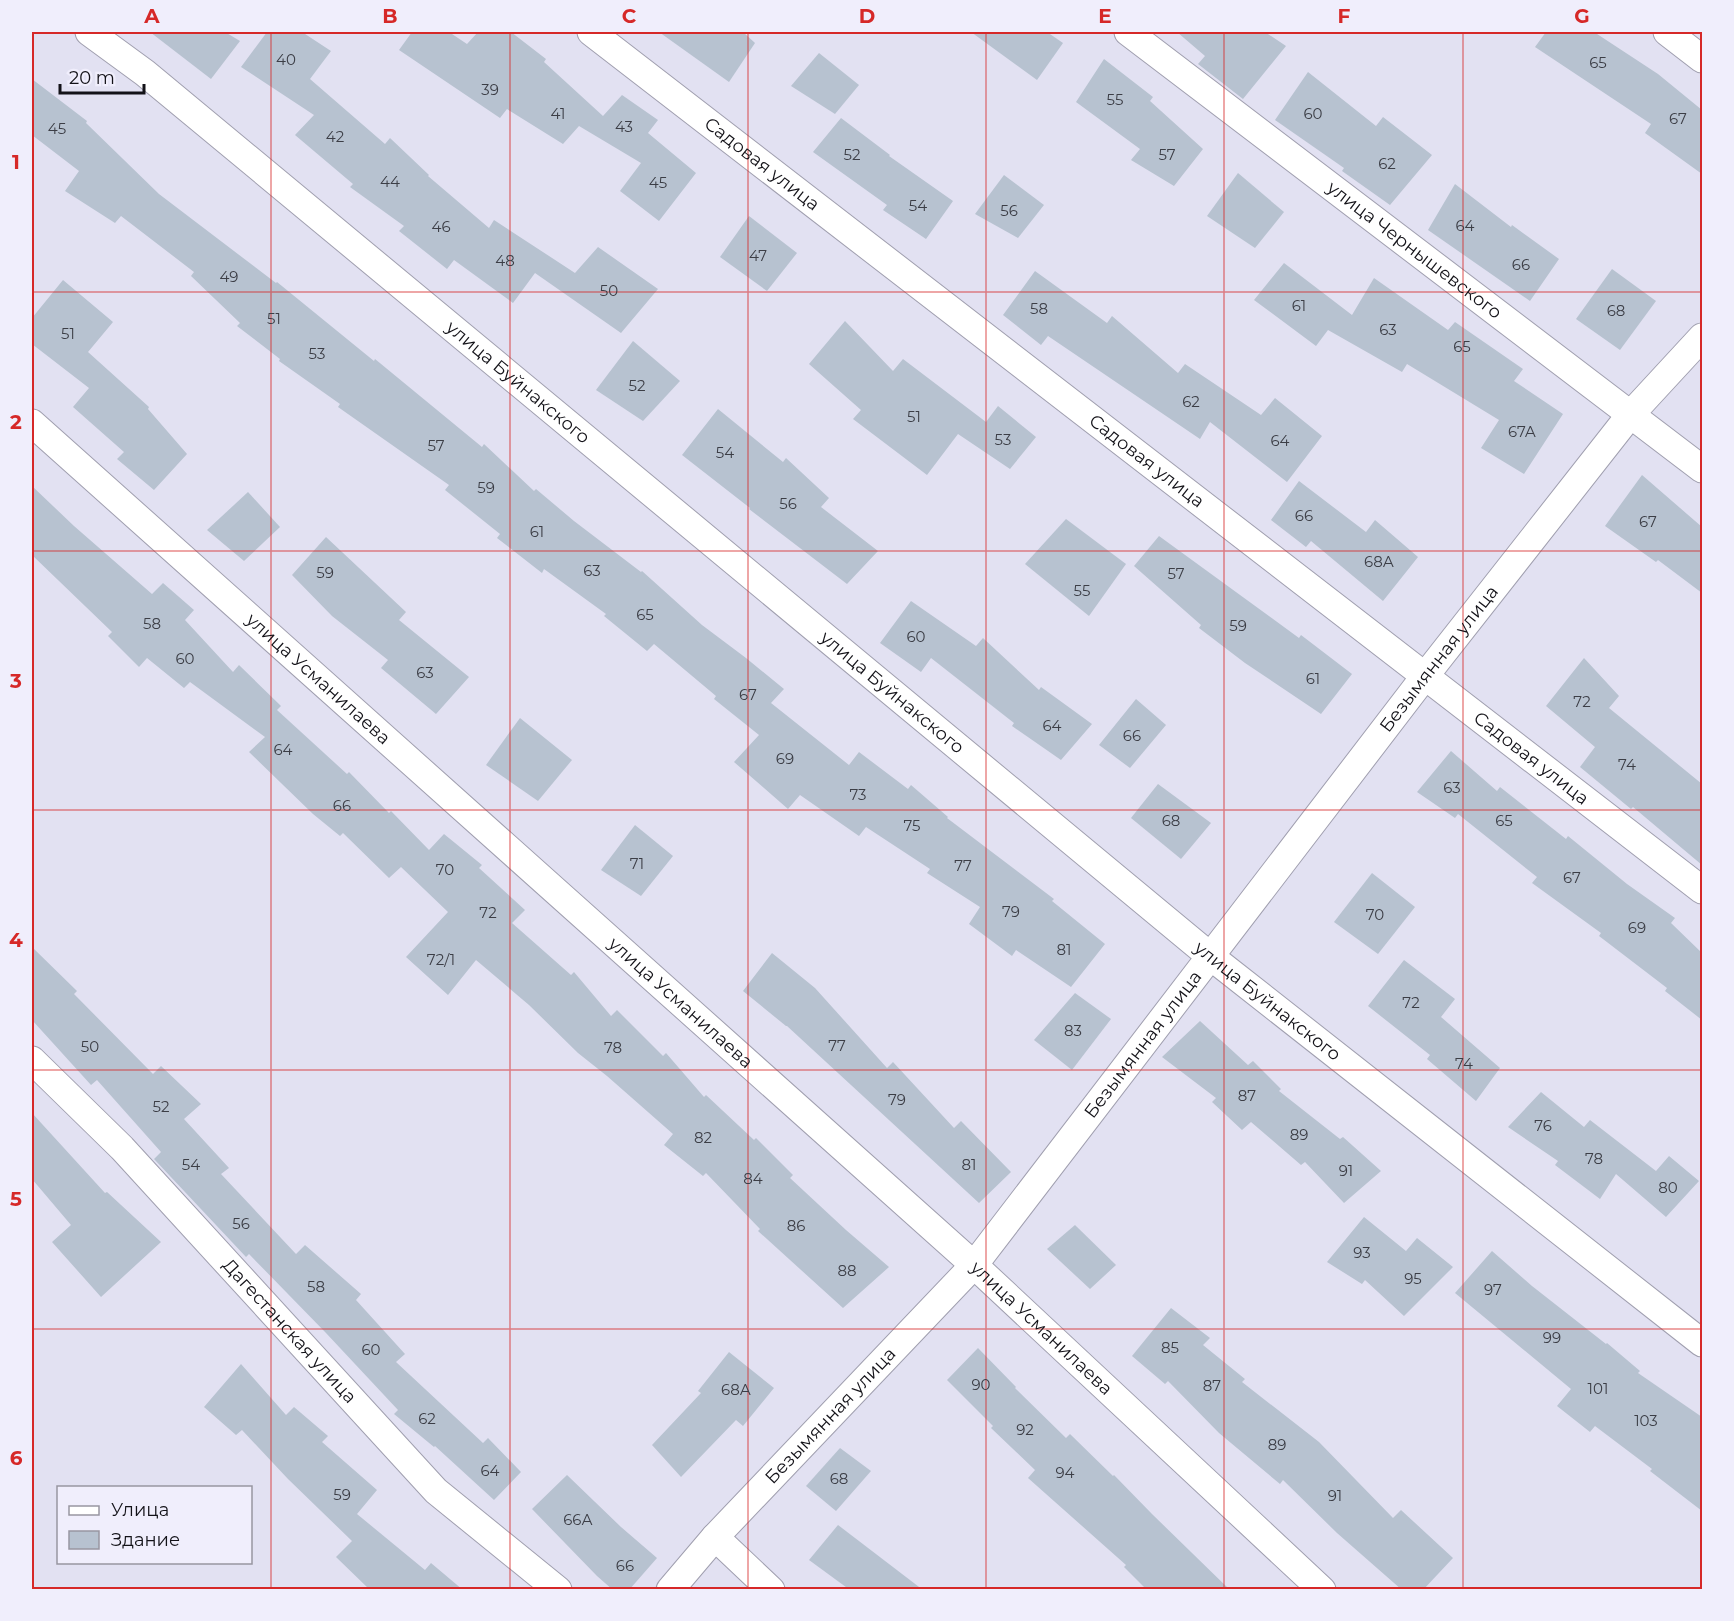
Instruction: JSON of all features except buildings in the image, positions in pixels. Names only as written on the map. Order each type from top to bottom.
[{"type":"street","name":"улица Буйнакского","points":[[89,32],[145,73],[1210,956],[1702,1343]]},
{"type":"street","name":"Садовая улица","points":[[591,32],[1702,890]]},
{"type":"street","name":"улица Чернышевского","points":[[1128,32],[1702,469]]},
{"type":"street","points":[[1666,32],[1702,59]]},
{"type":"street","name":"Безымянная улица","points":[[670,1590],[715,1537],[974,1265],[1425,676],[1630,415],[1702,337]]},
{"type":"street","name":"улица Усманилаева","points":[[32,423],[974,1265],[1322,1590]]},
{"type":"street","name":"Дагестанская улица","points":[[32,1059],[122,1148],[436,1491],[549,1583]]},
{"type":"street","points":[[715,1537],[771,1590]]},
{"type":"street","points":[[549,1583],[572,1590]]}]
